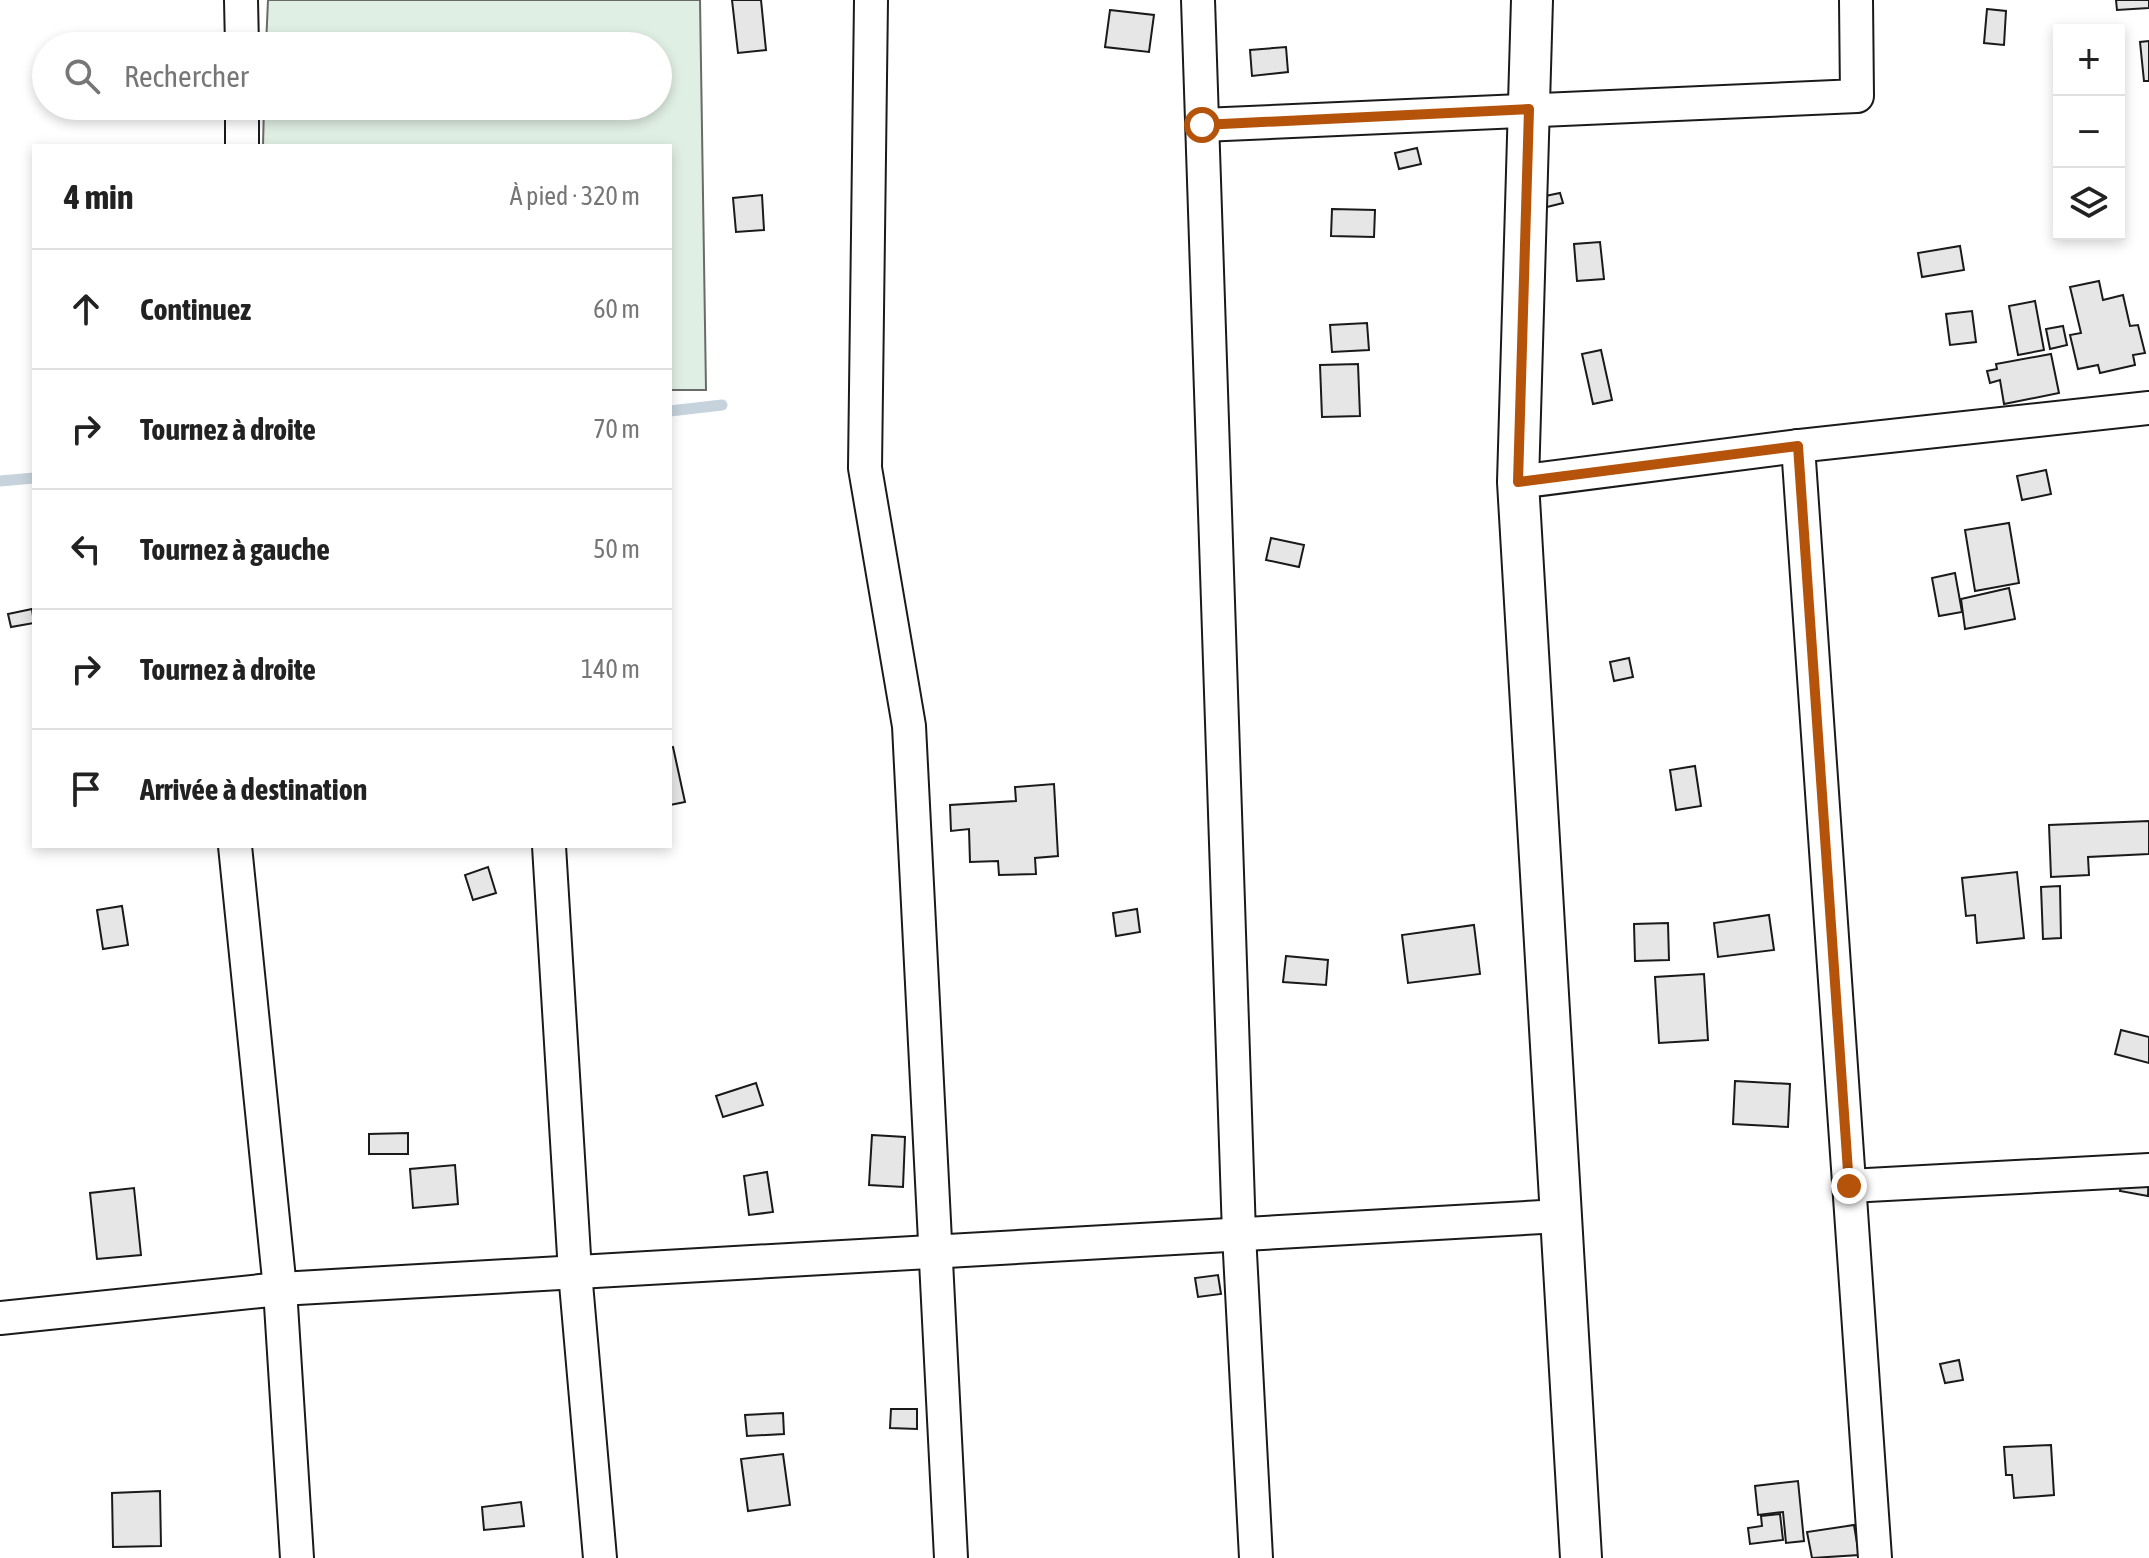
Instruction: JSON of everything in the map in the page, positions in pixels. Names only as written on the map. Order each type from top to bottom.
[{"type":"street","points":[[241,0],[242,32]]},
{"type":"street","points":[[871,0],[865,468],[909,726],[951,1558]]},
{"type":"street","points":[[1198,0],[1239,1234],[1256,1558]]},
{"type":"street","points":[[1532,0],[1518,482],[1581,1558]]},
{"type":"street","points":[[1202,125],[1857,96],[1856,0]]},
{"type":"street","points":[[242,120],[242,144]]},
{"type":"street","points":[[1518,482],[1798,446],[2149,408]]},
{"type":"street","points":[[1798,446],[1875,1558]]},
{"type":"street","points":[[235,848],[280,1289],[297,1558]]},
{"type":"street","points":[[549,848],[575,1272],[600,1558]]},
{"type":"street","points":[[1849,1186],[2149,1170]]},
{"type":"street","points":[[0,1318],[280,1289],[1560,1216]]},
{"type":"green space","points":[[268,0],[700,0],[706,390],[672,390],[672,144],[263,144],[264,120],[672,120],[672,32],[267,32]]},
{"type":"building","points":[[732,0],[761,0],[766,50],[738,53]]},
{"type":"building","points":[[2116,0],[2149,0],[2149,8],[2117,10]]},
{"type":"building","points":[[1987,9],[2006,11],[2004,45],[1984,43]]},
{"type":"building","points":[[1110,10],[1154,15],[1149,52],[1105,47]]},
{"type":"building","points":[[2149,41],[2149,81],[2144,81],[2140,42]]},
{"type":"building","points":[[1286,47],[1288,72],[1252,76],[1250,50]]},
{"type":"building","points":[[1417,148],[1421,164],[1399,169],[1395,153]]},
{"type":"building","points":[[1560,193],[1563,203],[1547,207],[1545,196]]},
{"type":"building","points":[[762,195],[764,230],[736,232],[733,198]]},
{"type":"building","points":[[1332,209],[1375,210],[1374,237],[1331,236]]},
{"type":"building","points":[[1600,242],[1604,279],[1577,281],[1574,244]]},
{"type":"building","points":[[1960,246],[1964,270],[1922,277],[1918,253]]},
{"type":"building","points":[[2099,281],[2103,300],[2123,295],[2130,326],[2138,325],[2145,353],[2133,355],[2135,365],[2100,373],[2098,365],[2078,369],[2070,335],[2081,333],[2070,287]]},
{"type":"building","points":[[2035,301],[2044,350],[2018,355],[2009,306]]},
{"type":"building","points":[[1972,311],[1976,342],[1950,345],[1946,314]]},
{"type":"building","points":[[1367,323],[1369,350],[1332,352],[1330,325]]},
{"type":"building","points":[[2063,326],[2067,345],[2050,349],[2046,329]]},
{"type":"building","points":[[1601,350],[1612,400],[1593,404],[1582,354]]},
{"type":"building","points":[[2051,354],[2059,393],[2004,404],[2000,380],[1990,383],[1987,371],[1997,369],[1996,364]]},
{"type":"building","points":[[1358,364],[1360,416],[1322,417],[1320,365]]},
{"type":"building","points":[[2046,470],[2051,494],[2022,500],[2017,476]]},
{"type":"building","points":[[2009,523],[2019,583],[1975,591],[1965,530]]},
{"type":"building","points":[[1271,538],[1304,545],[1299,567],[1266,560]]},
{"type":"building","points":[[1955,573],[1962,612],[1939,616],[1932,578]]},
{"type":"building","points":[[2009,588],[2015,619],[1965,629],[1961,599]]},
{"type":"building","points":[[32,609],[32,623],[11,627],[8,614]]},
{"type":"building","points":[[1629,658],[1633,677],[1614,681],[1610,662]]},
{"type":"building","points":[[672,747],[685,802],[672,805]]},
{"type":"building","points":[[1695,766],[1701,806],[1676,810],[1670,770]]},
{"type":"building","points":[[1054,784],[1058,856],[1035,858],[1036,874],[999,875],[998,861],[970,862],[969,829],[951,831],[950,805],[1016,801],[1015,787]]},
{"type":"building","points":[[2149,821],[2149,854],[2088,857],[2089,875],[2051,877],[2049,825]]},
{"type":"building","points":[[488,867],[496,893],[473,900],[465,875]]},
{"type":"building","points":[[2017,872],[2024,938],[1977,943],[1975,915],[1966,916],[1962,878]]},
{"type":"building","points":[[2060,886],[2061,938],[2043,939],[2041,887]]},
{"type":"building","points":[[122,906],[128,945],[103,949],[97,910]]},
{"type":"building","points":[[1137,909],[1140,932],[1116,936],[1113,913]]},
{"type":"building","points":[[1769,915],[1774,950],[1718,957],[1714,923]]},
{"type":"building","points":[[1668,923],[1669,960],[1635,961],[1634,924]]},
{"type":"building","points":[[1474,925],[1480,974],[1408,983],[1402,935]]},
{"type":"building","points":[[1286,956],[1328,960],[1326,985],[1283,982]]},
{"type":"building","points":[[1704,974],[1708,1040],[1659,1043],[1655,977]]},
{"type":"building","points":[[2121,1030],[2149,1037],[2149,1063],[2115,1054]]},
{"type":"building","points":[[1735,1081],[1790,1084],[1788,1127],[1733,1124]]},
{"type":"building","points":[[756,1083],[763,1105],[723,1117],[716,1096]]},
{"type":"building","points":[[408,1133],[408,1154],[369,1154],[369,1134]]},
{"type":"building","points":[[872,1135],[905,1137],[903,1187],[869,1185]]},
{"type":"building","points":[[2126,1155],[2149,1159],[2148,1196],[2120,1191]]},
{"type":"building","points":[[455,1165],[458,1204],[413,1208],[410,1169]]},
{"type":"building","points":[[767,1172],[773,1212],[749,1215],[744,1176]]},
{"type":"building","points":[[134,1188],[141,1255],[97,1259],[90,1193]]},
{"type":"building","points":[[1218,1275],[1221,1294],[1198,1297],[1195,1278]]},
{"type":"building","points":[[1959,1360],[1963,1380],[1945,1383],[1940,1364]]},
{"type":"building","points":[[891,1409],[917,1409],[917,1429],[890,1428]]},
{"type":"building","points":[[783,1413],[784,1434],[747,1436],[745,1415]]},
{"type":"building","points":[[2051,1445],[2054,1495],[2014,1498],[2012,1475],[2006,1475],[2004,1447]]},
{"type":"building","points":[[783,1454],[790,1505],[748,1511],[741,1459]]},
{"type":"building","points":[[1798,1481],[1804,1541],[1786,1543],[1783,1512],[1758,1515],[1755,1486]]},
{"type":"building","points":[[160,1491],[161,1546],[113,1547],[112,1493]]},
{"type":"building","points":[[521,1502],[524,1526],[484,1530],[482,1507]]},
{"type":"building","points":[[1780,1514],[1783,1540],[1750,1544],[1748,1528],[1762,1526],[1761,1516]]},
{"type":"building","points":[[1854,1525],[1859,1555],[1812,1558],[1807,1532]]},
{"type":"waterway","points":[[672,411],[722,405]]},
{"type":"waterway","points":[[0,481],[32,478]]},
{"type":"route","points":[[1202,125],[1529,109],[1518,482],[1798,446],[1849,1186]]}]
